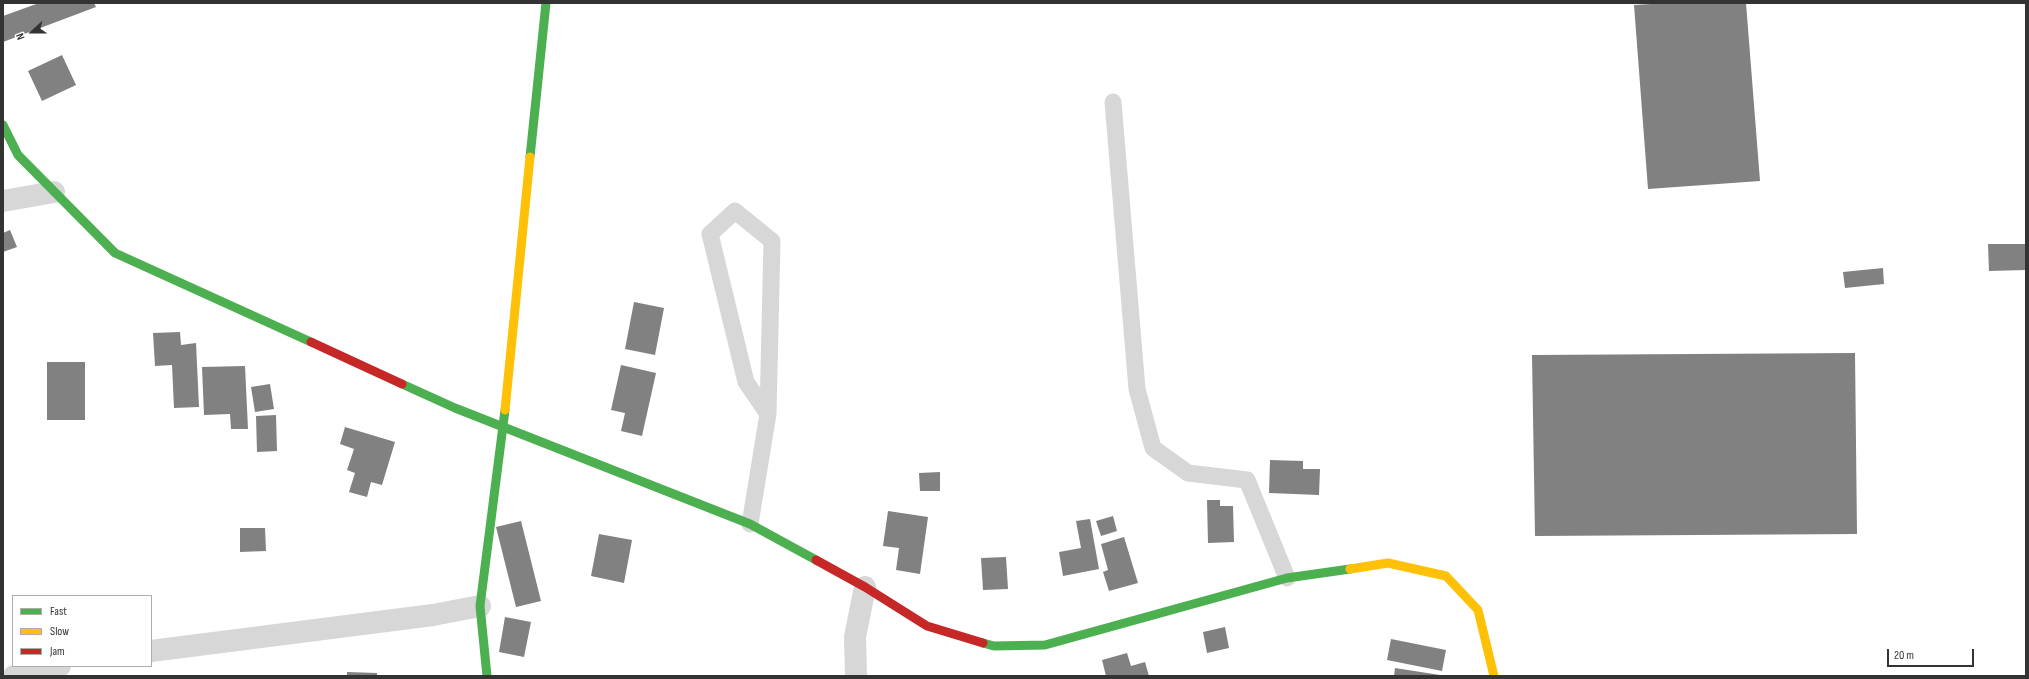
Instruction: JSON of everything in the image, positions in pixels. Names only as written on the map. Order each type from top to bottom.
[{"type":"street","points":[[487,676],[480,606],[503,427],[546,3]]},
{"type":"street","points":[[3,126],[18,155],[115,254],[455,408],[750,524],[865,587],[927,626],[994,646],[1045,645],[1288,578],[1388,563],[1446,576],[1478,610],[1494,676]]},
{"type":"street","points":[[3,201],[54,192]]},
{"type":"street","points":[[856,676],[855,637],[865,587]]},
{"type":"street","points":[[152,651],[433,615],[480,606]]},
{"type":"street","points":[[14,676],[55,667]]},
{"type":"lane","points":[[1113,102],[1137,389],[1152,448],[1188,473],[1247,480],[1288,578]]},
{"type":"lane","points":[[750,524],[768,414],[772,241],[735,211],[710,234],[746,382],[768,414]]},
{"type":"building","points":[[39,3],[94,3],[96,7],[3,42],[3,16]]},
{"type":"building","points":[[1668,3],[1746,3],[1760,181],[1648,189],[1634,5]]},
{"type":"building","points":[[62,55],[76,85],[42,101],[28,71]]},
{"type":"building","points":[[10,230],[17,247],[3,252],[3,233]]},
{"type":"building","points":[[1988,244],[2026,244],[2026,270],[1989,271]]},
{"type":"building","points":[[1883,268],[1884,284],[1845,288],[1843,272]]},
{"type":"building","points":[[634,302],[664,308],[655,355],[625,349]]},
{"type":"building","points":[[180,332],[181,345],[196,343],[199,407],[174,408],[172,365],[155,366],[153,333]]},
{"type":"building","points":[[1855,353],[1857,534],[1535,536],[1532,355]]},
{"type":"building","points":[[47,362],[85,362],[85,420],[47,420]]},
{"type":"building","points":[[621,365],[656,373],[642,436],[621,431],[625,413],[611,410]]},
{"type":"building","points":[[245,366],[248,429],[231,429],[230,414],[204,415],[202,367]]},
{"type":"building","points":[[270,384],[274,409],[255,412],[251,387]]},
{"type":"building","points":[[276,415],[277,451],[257,452],[256,416]]},
{"type":"building","points":[[345,427],[395,442],[382,485],[371,482],[367,497],[349,492],[355,473],[347,470],[354,449],[340,444]]},
{"type":"building","points":[[1270,460],[1303,461],[1303,469],[1320,469],[1319,495],[1269,493]]},
{"type":"building","points":[[940,472],[940,491],[920,491],[919,473]]},
{"type":"building","points":[[1207,500],[1220,500],[1220,506],[1233,506],[1234,542],[1208,543]]},
{"type":"building","points":[[888,511],[928,517],[920,574],[896,570],[899,548],[883,546]]},
{"type":"building","points":[[1113,516],[1117,531],[1101,536],[1096,521]]},
{"type":"building","points":[[1090,519],[1099,569],[1063,576],[1059,552],[1081,548],[1076,521]]},
{"type":"building","points":[[521,521],[541,601],[516,607],[496,527]]},
{"type":"building","points":[[240,528],[265,528],[266,551],[240,552]]},
{"type":"building","points":[[599,534],[632,540],[624,583],[591,576]]},
{"type":"building","points":[[1124,537],[1138,583],[1109,591],[1103,572],[1108,570],[1101,544]]},
{"type":"building","points":[[1006,557],[1008,589],[983,590],[981,558]]},
{"type":"building","points":[[505,617],[531,622],[524,657],[499,652]]},
{"type":"building","points":[[1225,627],[1229,648],[1207,653],[1203,632]]},
{"type":"building","points":[[1391,639],[1446,650],[1442,671],[1387,660]]},
{"type":"building","points":[[1127,653],[1131,666],[1145,662],[1149,676],[1106,676],[1102,660]]},
{"type":"building","points":[[1395,668],[1440,675],[1440,676],[1394,676]]},
{"type":"building","points":[[347,672],[377,673],[377,676],[347,676]]},
{"type":"traffic: fast","points":[[530,157],[546,3]]},
{"type":"traffic: fast","points":[[3,125],[18,155],[115,253],[311,342]]},
{"type":"traffic: fast","points":[[402,384],[455,408],[750,524],[816,560]]},
{"type":"traffic: fast","points":[[487,676],[480,606],[505,410]]},
{"type":"traffic: fast","points":[[983,643],[994,646],[1045,645],[1287,578],[1350,569]]},
{"type":"traffic: slow","points":[[505,410],[530,157]]},
{"type":"traffic: slow","points":[[1350,569],[1388,563],[1446,576],[1478,610],[1494,676]]},
{"type":"traffic: jam","points":[[311,342],[402,384]]},
{"type":"traffic: jam","points":[[816,560],[865,587],[927,626],[983,643]]}]
